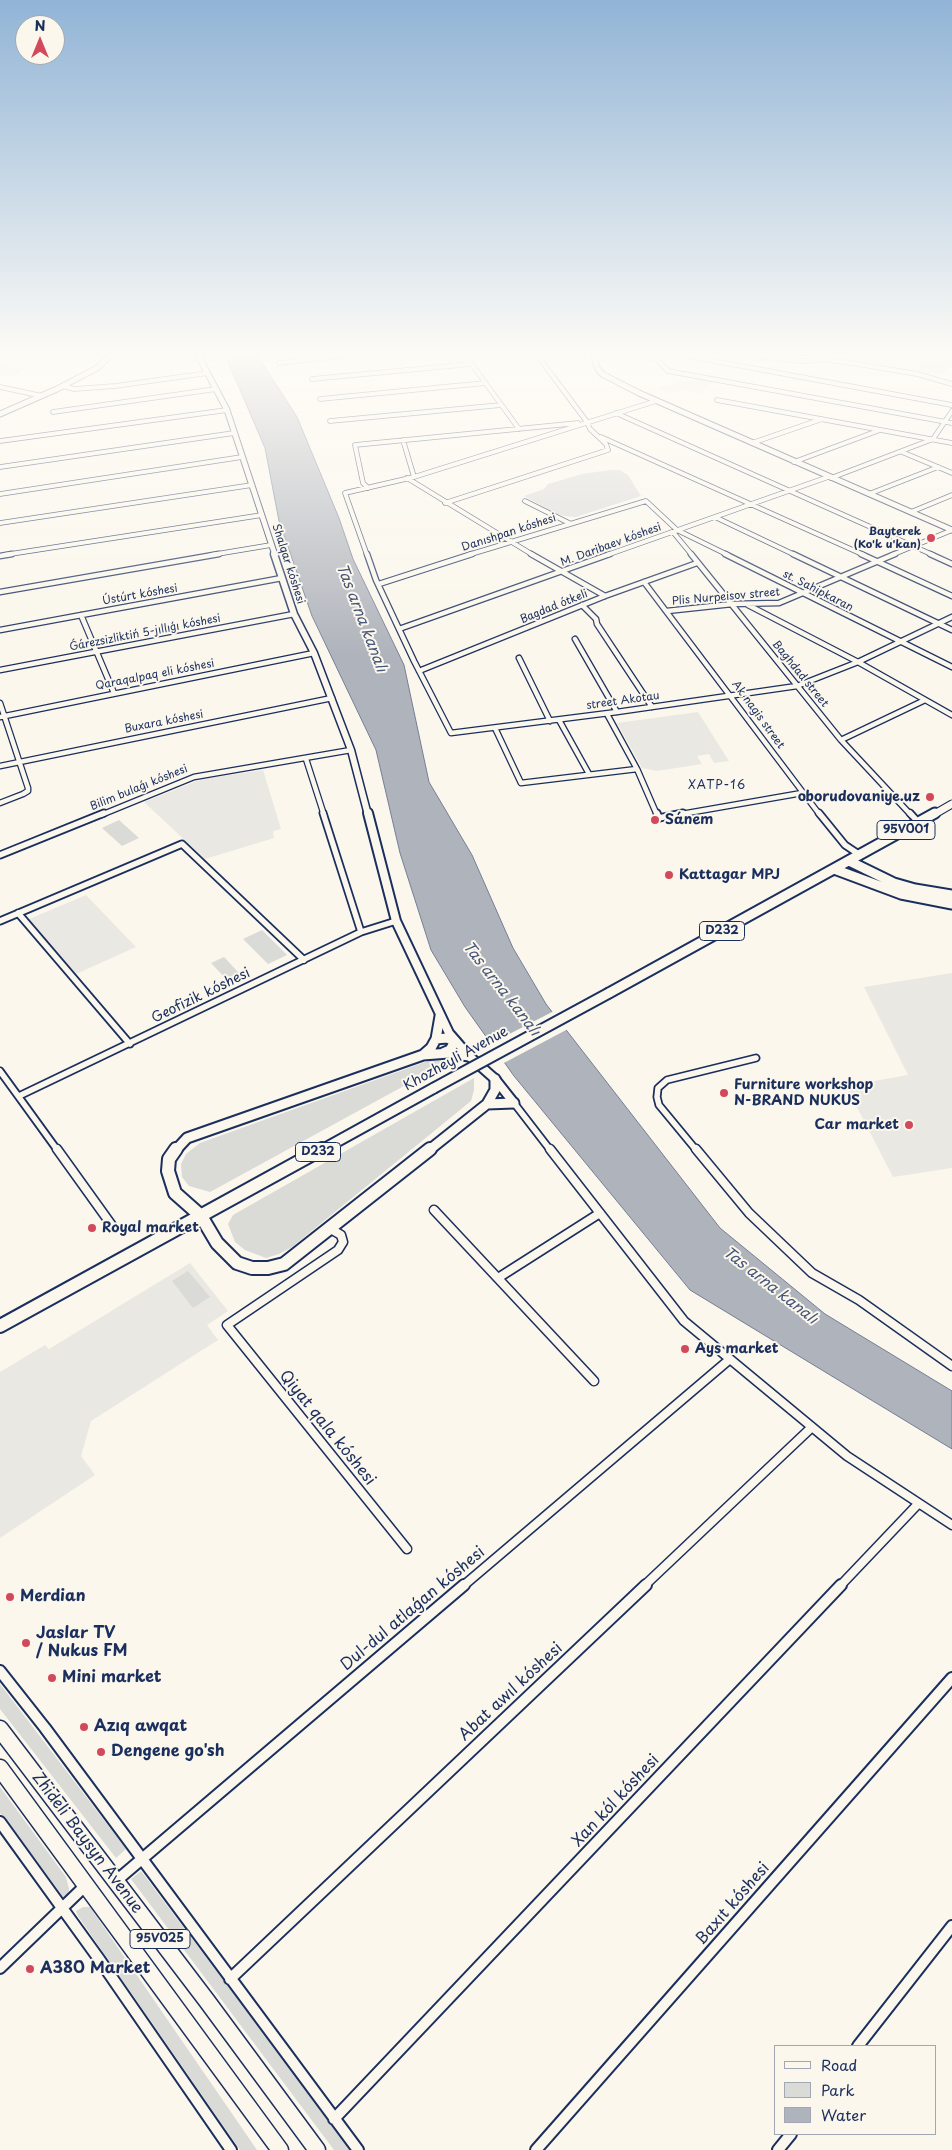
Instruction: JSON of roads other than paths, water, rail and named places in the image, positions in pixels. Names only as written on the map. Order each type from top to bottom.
[{"type":"main road","name":"Khozheyli Avenue","points":[[0,1326],[952,804]]},
{"type":"main road","points":[[849,861],[894,883],[915,889],[952,895]]},
{"type":"main road","points":[[834,869],[900,894],[952,904]]},
{"type":"main road","points":[[854,876],[853,870],[862,869]]},
{"type":"main road","points":[[423,1055],[431,1048],[436,1039],[440,1016]]},
{"type":"main road","points":[[436,1039],[447,1038],[455,1041],[450,1050],[443,1053]]},
{"type":"main road","points":[[469,1056],[443,1053],[423,1055],[187,1138],[169,1159],[168,1171],[175,1193],[202,1216],[226,1253],[237,1263],[252,1268],[268,1268],[284,1264],[487,1104],[495,1090],[495,1079]]},
{"type":"main road","points":[[487,1104],[514,1103]]},
{"type":"main road","name":"Zhideli Baysyn Avenue","points":[[0,1729],[116,1880],[317,2150]]},
{"type":"main road","name":"Zhideli Baysyn Avenue","points":[[0,1768],[280,2150]]},
{"type":"street","points":[[0,467],[80,455]]},
{"type":"street","points":[[357,455],[364,483],[368,488]]},
{"type":"street","points":[[408,455],[414,476]]},
{"type":"street","points":[[419,671],[378,584],[345,493],[407,478],[480,455]]},
{"type":"street","points":[[445,503],[592,455]]},
{"type":"street","points":[[642,455],[952,596]]},
{"type":"street","points":[[709,455],[952,564]]},
{"type":"street","points":[[779,455],[952,530]]},
{"type":"street","points":[[794,462],[812,455]]},
{"type":"street","name":"M. Daribaev kóshesi","points":[[399,629],[892,455]]},
{"type":"street","points":[[910,455],[952,472]]},
{"type":"street","points":[[0,494],[242,457]]},
{"type":"street","name":"Shalqar kóshesi","points":[[242,457],[294,614],[314,653],[351,750],[396,921],[440,1016]]},
{"type":"street","points":[[869,494],[938,467]]},
{"type":"street","points":[[407,478],[510,542],[605,596]]},
{"type":"street","points":[[0,523],[252,485]]},
{"type":"street","points":[[911,512],[952,495]]},
{"type":"street","points":[[525,501],[569,523]]},
{"type":"street","name":"Danıshpan kóshesi","points":[[378,584],[569,523],[646,501],[675,531]]},
{"type":"street","points":[[0,556],[262,515]]},
{"type":"street","points":[[715,517],[952,630]]},
{"type":"street","name":"Plis Nurpeisov street","points":[[667,611],[732,604],[780,604],[952,530]]},
{"type":"street","name":"Baghdad street","points":[[675,531],[697,563],[841,740],[919,823]]},
{"type":"street","name":"st. Sahipkaran","points":[[675,531],[952,668]]},
{"type":"street","points":[[0,592],[272,545]]},
{"type":"street","name":"Bagdad ótkeli","points":[[419,671],[605,596],[697,563]]},
{"type":"street","name":"Ústúrt kóshesi","points":[[0,630],[282,578]]},
{"type":"street","name":"Ak nagis street","points":[[644,582],[732,696],[802,793],[845,845],[860,855]]},
{"type":"street","points":[[746,604],[858,662],[952,715]]},
{"type":"street","points":[[582,605],[596,619],[597,624],[652,707]]},
{"type":"street","name":"Ǵárezsizliktiń 5-jıllıǵı kóshesi","points":[[0,670],[294,614]]},
{"type":"street","points":[[81,615],[114,693]]},
{"type":"street","name":"street Akotau","points":[[419,671],[451,733],[607,714],[797,686],[902,643],[952,618]]},
{"type":"street","points":[[575,639],[617,712]]},
{"type":"street","name":"Qaraqalpaq eli kóshesi","points":[[2,716],[314,653]]},
{"type":"street","points":[[519,658],[550,721]]},
{"type":"street","name":"Buxara kóshesi","points":[[0,766],[332,698]]},
{"type":"street","points":[[841,740],[925,700]]},
{"type":"street","points":[[0,703],[2,716],[28,791],[0,803]]},
{"type":"street","points":[[607,714],[637,769],[659,818],[802,793]]},
{"type":"street","points":[[560,720],[589,774]]},
{"type":"street","points":[[495,728],[521,783],[637,769]]},
{"type":"street","name":"Bilim bulaǵı kóshesi","points":[[0,855],[194,777],[351,750]]},
{"type":"street","points":[[306,759],[361,932]]},
{"type":"street","points":[[0,921],[182,844],[304,960]]},
{"type":"street","points":[[18,913],[130,1044]]},
{"type":"street","name":"Geofizik kóshesi","points":[[19,1096],[361,932],[396,921]]},
{"type":"street","points":[[440,1016],[455,1041],[495,1079],[684,1321],[847,1456],[952,1525]]},
{"type":"street","points":[[756,1058],[667,1080],[658,1088],[657,1097],[659,1105],[750,1213],[812,1273],[859,1300],[952,1366]]},
{"type":"street","points":[[0,1071],[113,1227]]},
{"type":"street","points":[[434,1210],[594,1381]]},
{"type":"street","points":[[498,1278],[600,1213]]},
{"type":"street","name":"Qiyat qala kóshesi","points":[[329,1228],[341,1235],[343,1242],[338,1250],[227,1325],[407,1549]]},
{"type":"street","name":"Dul-dul atlaǵan kóshesi","points":[[116,1880],[730,1359]]},
{"type":"street","name":"Abat awıl kóshesi","points":[[230,1979],[812,1428]]},
{"type":"street","name":"Xan kól kóshesi","points":[[334,2119],[918,1504]]},
{"type":"street","points":[[0,1671],[45,1728],[358,2150]]},
{"type":"street","name":"Baxıt kóshesi","points":[[536,2150],[952,1678]]},
{"type":"street","points":[[0,1822],[62,1907],[231,2150]]},
{"type":"street","points":[[0,1968],[85,1886]]},
{"type":"street","points":[[859,2045],[952,1926]]},
{"type":"street","points":[[778,2150],[790,2135]]},
{"type":"water","name":"Tas arna kanalı","points":[[266,455],[313,455],[339,518],[353,559],[404,665],[429,782],[472,855],[513,948],[546,1004],[720,1228],[825,1314],[952,1391],[952,1449],[690,1290],[514,1076],[465,1007],[431,950],[400,853],[376,750],[312,616],[279,521]]},
{"type":"place","name":"Bayterek (Ko'k u'kan)","points":[[931,538]]},
{"type":"place","name":"oborudovaniye.uz","points":[[930,797]]},
{"type":"place","name":"Sánem","points":[[655,820]]},
{"type":"place","name":"Kattagar MPJ","points":[[669,875]]},
{"type":"place","name":"Furniture workshop N-BRAND NUKUS","points":[[724,1093]]},
{"type":"place","name":"Car market","points":[[909,1125]]},
{"type":"place","name":"Royal market","points":[[92,1228]]},
{"type":"place","name":"Ays market","points":[[685,1349]]},
{"type":"place","name":"Merdian","points":[[10,1597]]},
{"type":"place","name":"Jaslar TV / Nukus FM","points":[[26,1643]]},
{"type":"place","name":"Mini market","points":[[52,1678]]},
{"type":"place","name":"Azıq awqat","points":[[84,1727]]},
{"type":"place","name":"Dengene go'sh","points":[[101,1752]]},
{"type":"place","name":"A380 Market","points":[[30,1969]]},
{"type":"district","name":"XATP-16","points":[[717,786]]}]
